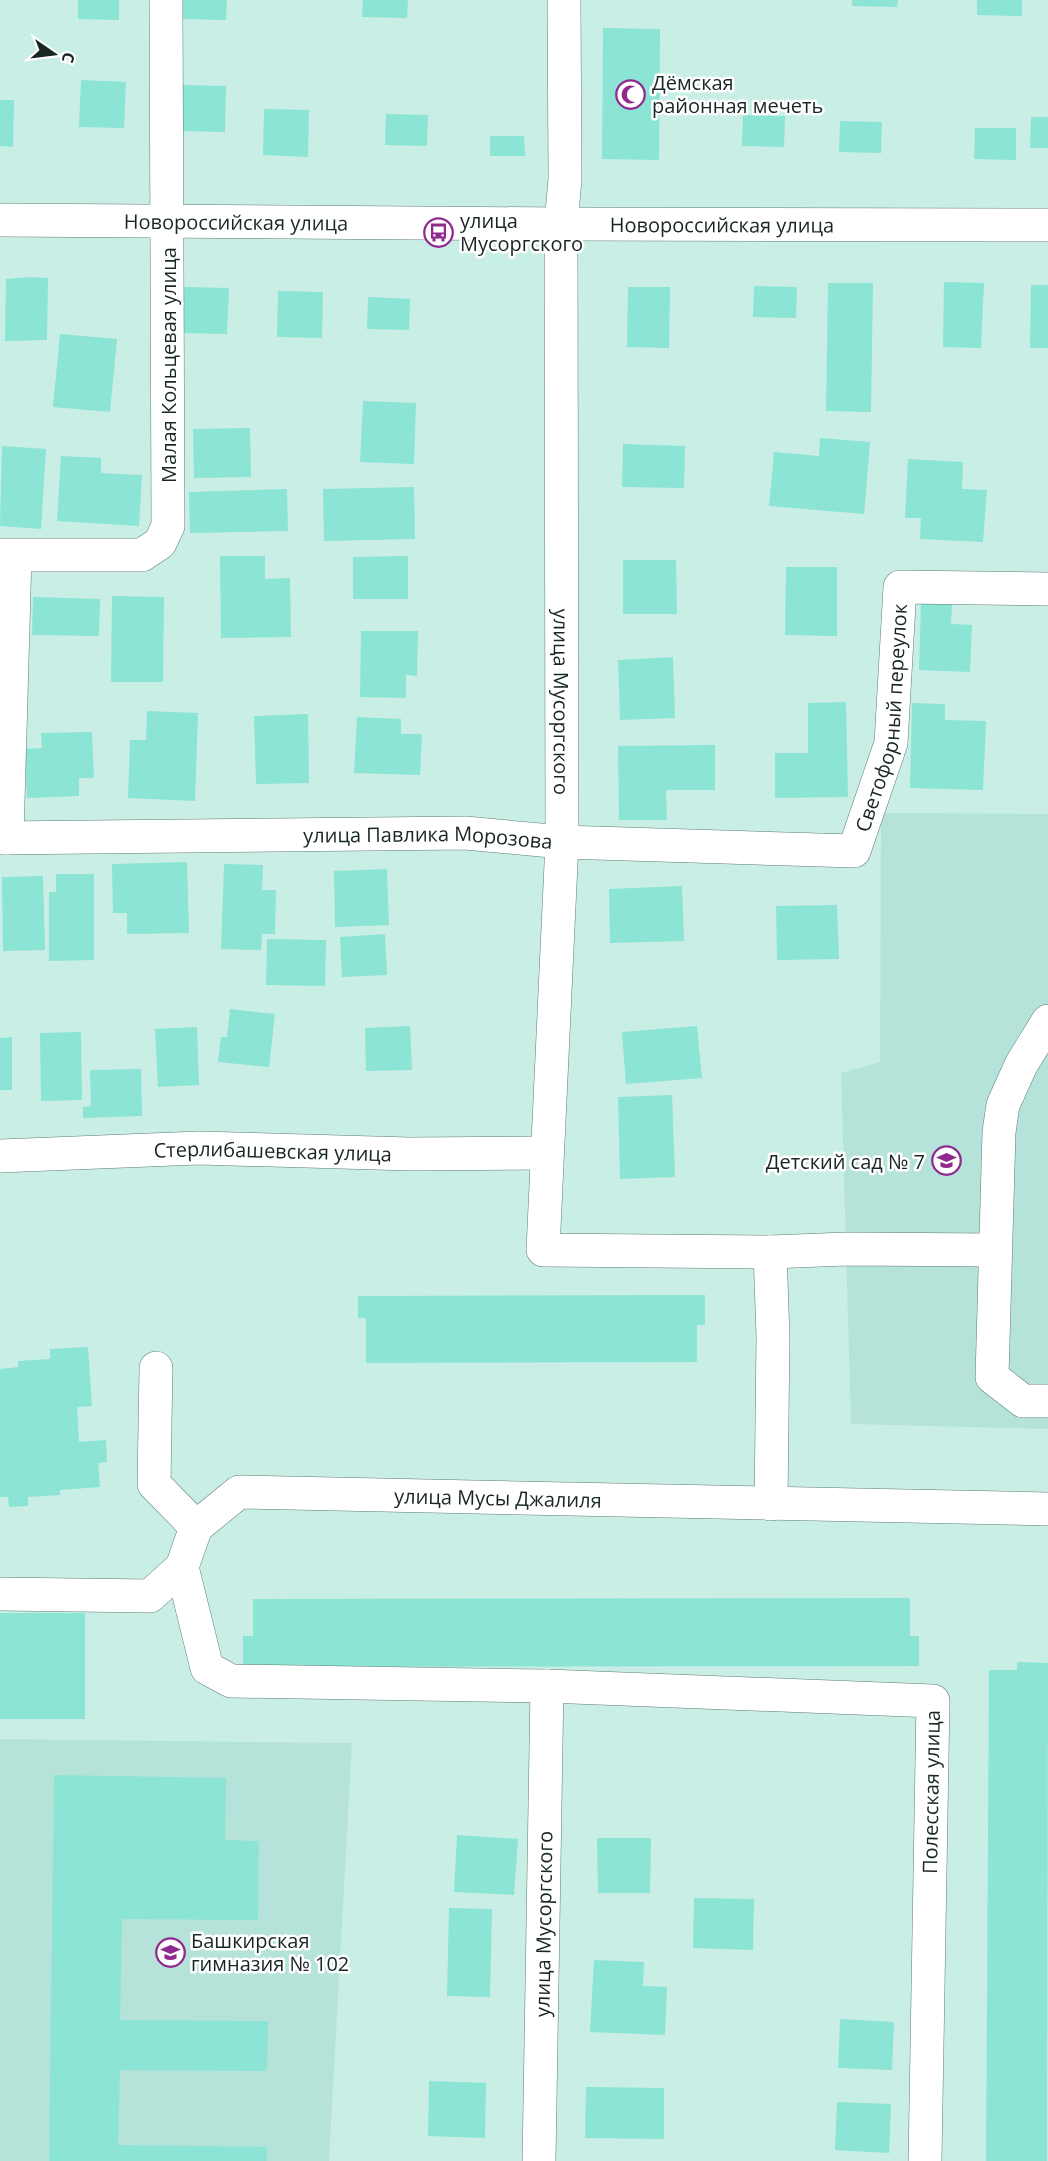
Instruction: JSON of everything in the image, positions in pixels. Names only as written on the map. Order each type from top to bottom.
[{"type":"street","name":"Малая Кольцевая улица","points":[[4,838],[7,555],[142,555],[160,543],[168,526],[166,0]]},
{"type":"street","name":"улица Мусоргского","points":[[564,0],[565,179],[561,224],[561,842],[543,1250],[770,1252]]},
{"type":"street","name":"Новороссийская улица","points":[[0,220],[1048,225]]},
{"type":"street","name":"Светофорный переулок","points":[[854,851],[891,743],[900,587],[1048,589]]},
{"type":"street","name":"улица Павлика Морозова","points":[[4,838],[465,833],[561,842],[854,851]]},
{"type":"street","points":[[1048,1020],[1022,1065],[1003,1105],[999,1132],[992,1377],[1023,1401],[1048,1401]]},
{"type":"street","name":"Стерлибашевская улица","points":[[0,1156],[199,1148],[410,1154],[547,1153]]},
{"type":"street","points":[[771,1504],[773,1337],[770,1252],[846,1249],[995,1251]]},
{"type":"street","points":[[0,1594],[150,1596],[182,1567],[196,1527],[154,1485],[156,1368]]},
{"type":"street","name":"улица Мусы Джалиля","points":[[196,1527],[239,1492],[1048,1509]]},
{"type":"street","points":[[182,1567],[207,1668],[231,1681],[547,1686]]},
{"type":"street","name":"улица Мусоргского","points":[[539,2161],[547,1686]]},
{"type":"street","name":"Полесская улица","points":[[547,1686],[933,1701],[925,2161]]},
{"type":"shaded area","name":"Детский сад № 7","points":[[881,813],[1048,814],[1048,1429],[851,1424],[841,1073],[880,1062]]},
{"type":"shaded area","name":"Башкирская гимназия № 102","points":[[0,1739],[352,1743],[329,2161],[0,2161]]},
{"type":"building","points":[[78,0],[119,0],[119,20],[78,19]]},
{"type":"building","points":[[182,0],[227,0],[226,20],[182,19]]},
{"type":"building","points":[[363,0],[408,0],[407,18],[362,17]]},
{"type":"building","points":[[852,0],[898,0],[897,7],[852,6]]},
{"type":"building","points":[[977,0],[1022,0],[1022,16],[977,15]]},
{"type":"building","name":"Дёмская районная мечеть","points":[[603,28],[660,29],[659,160],[602,159]]},
{"type":"building","points":[[81,80],[126,82],[124,128],[79,127]]},
{"type":"building","points":[[181,85],[226,86],[225,132],[180,131]]},
{"type":"building","points":[[0,100],[14,100],[13,147],[0,146]]},
{"type":"building","points":[[264,109],[309,110],[308,157],[263,155]]},
{"type":"building","points":[[386,114],[428,115],[427,146],[385,145]]},
{"type":"building","points":[[743,115],[785,116],[784,147],[742,146]]},
{"type":"building","points":[[1031,117],[1048,117],[1048,148],[1030,148]]},
{"type":"building","points":[[840,121],[882,122],[881,153],[839,152]]},
{"type":"building","points":[[975,128],[1016,128],[1016,160],[974,159]]},
{"type":"building","points":[[490,136],[524,136],[525,156],[490,156]]},
{"type":"building","points":[[48,278],[47,340],[5,341],[6,279]]},
{"type":"building","points":[[944,282],[984,283],[981,348],[943,347]]},
{"type":"building","points":[[828,283],[873,283],[871,412],[826,411]]},
{"type":"building","points":[[1031,285],[1048,285],[1048,348],[1030,348]]},
{"type":"building","points":[[754,286],[797,287],[796,318],[753,317]]},
{"type":"building","points":[[184,287],[229,288],[227,334],[182,333]]},
{"type":"building","points":[[628,287],[670,287],[669,348],[627,347]]},
{"type":"building","points":[[278,291],[323,292],[322,338],[277,337]]},
{"type":"building","points":[[368,297],[410,299],[409,330],[367,329]]},
{"type":"building","points":[[60,334],[117,339],[110,412],[53,407]]},
{"type":"building","points":[[363,401],[416,403],[414,464],[360,462]]},
{"type":"building","points":[[250,428],[251,477],[194,478],[193,429]]},
{"type":"building","points":[[820,438],[870,442],[864,514],[769,506],[774,452],[819,456]]},
{"type":"building","points":[[623,444],[685,446],[684,488],[622,487]]},
{"type":"building","points":[[2,446],[46,449],[41,529],[0,526]]},
{"type":"building","points":[[61,456],[101,458],[101,473],[142,475],[139,526],[57,521]]},
{"type":"building","points":[[908,459],[963,462],[962,489],[987,490],[983,542],[920,539],[921,518],[905,518]]},
{"type":"building","points":[[414,487],[415,539],[324,541],[323,489]]},
{"type":"building","points":[[287,489],[288,531],[190,533],[189,492]]},
{"type":"building","points":[[220,556],[265,556],[265,579],[290,578],[291,637],[221,638]]},
{"type":"building","points":[[408,556],[408,599],[353,599],[353,557]]},
{"type":"building","points":[[623,560],[676,560],[677,614],[623,614]]},
{"type":"building","points":[[786,567],[837,567],[837,636],[785,635]]},
{"type":"building","points":[[112,596],[164,597],[163,682],[111,682]]},
{"type":"building","points":[[33,597],[100,599],[99,636],[32,635]]},
{"type":"building","points":[[921,603],[952,604],[951,624],[972,625],[970,672],[919,670]]},
{"type":"building","points":[[361,631],[418,631],[417,676],[406,675],[406,698],[360,697]]},
{"type":"building","points":[[673,657],[675,718],[620,720],[618,660]]},
{"type":"building","points":[[846,702],[848,797],[775,798],[775,753],[808,753],[808,703]]},
{"type":"building","points":[[912,703],[945,704],[945,720],[986,721],[983,790],[910,788]]},
{"type":"building","points":[[147,711],[198,713],[195,801],[128,798],[130,740],[146,740]]},
{"type":"building","points":[[308,714],[309,783],[256,784],[254,716]]},
{"type":"building","points":[[357,717],[401,719],[401,734],[422,734],[420,775],[354,773]]},
{"type":"building","points":[[92,732],[94,778],[79,778],[79,796],[27,798],[25,749],[42,748],[41,733]]},
{"type":"building","points":[[715,745],[715,790],[666,790],[667,820],[619,820],[618,746]]},
{"type":"building","points":[[187,862],[189,933],[127,934],[127,913],[113,913],[112,864]]},
{"type":"building","points":[[224,864],[263,865],[262,890],[276,890],[275,934],[262,934],[261,950],[221,949]]},
{"type":"building","points":[[387,869],[389,925],[335,927],[334,871]]},
{"type":"building","points":[[56,874],[94,874],[94,960],[49,961],[49,892],[56,892]]},
{"type":"building","points":[[43,876],[45,950],[3,951],[2,877]]},
{"type":"building","points":[[682,886],[684,941],[610,943],[609,889]]},
{"type":"building","points":[[837,905],[839,959],[777,960],[776,906]]},
{"type":"building","points":[[385,934],[387,975],[342,977],[340,937]]},
{"type":"building","points":[[267,939],[326,940],[325,986],[266,985]]},
{"type":"building","points":[[230,1009],[275,1014],[269,1067],[218,1062],[221,1037],[227,1037]]},
{"type":"building","points":[[410,1026],[412,1070],[366,1071],[365,1028]]},
{"type":"building","points":[[697,1026],[702,1078],[626,1084],[622,1032]]},
{"type":"building","points":[[197,1027],[199,1085],[158,1087],[155,1029]]},
{"type":"building","points":[[81,1032],[82,1100],[41,1101],[40,1033]]},
{"type":"building","points":[[12,1037],[12,1090],[0,1090],[0,1038]]},
{"type":"building","points":[[141,1069],[142,1116],[83,1118],[83,1107],[91,1106],[90,1070]]},
{"type":"building","points":[[672,1095],[675,1177],[620,1179],[618,1097]]},
{"type":"building","points":[[705,1295],[705,1325],[697,1325],[697,1362],[366,1363],[366,1318],[358,1318],[358,1296]]},
{"type":"building","points":[[88,1347],[92,1406],[77,1407],[79,1442],[106,1440],[107,1462],[98,1463],[100,1487],[60,1490],[60,1495],[28,1497],[28,1506],[9,1507],[8,1497],[0,1497],[0,1369],[18,1367],[18,1361],[50,1359],[50,1349]]},
{"type":"building","points":[[910,1598],[910,1636],[919,1636],[919,1666],[243,1667],[243,1636],[253,1636],[253,1599]]},
{"type":"building","points":[[0,1613],[85,1613],[85,1719],[0,1719]]},
{"type":"building","points":[[1017,1662],[1048,1663],[1047,2161],[986,2161],[989,1670],[1017,1670]]},
{"type":"building","points":[[54,1775],[226,1778],[225,1840],[259,1841],[258,1920],[122,1919],[120,2020],[268,2021],[267,2071],[120,2070],[118,2145],[267,2147],[267,2161],[49,2161]]},
{"type":"building","points":[[457,1835],[518,1839],[514,1895],[454,1892]]},
{"type":"building","points":[[597,1838],[651,1838],[650,1893],[598,1893]]},
{"type":"building","points":[[694,1898],[754,1899],[753,1950],[693,1948]]},
{"type":"building","points":[[449,1908],[492,1909],[490,1997],[447,1996]]},
{"type":"building","points":[[594,1960],[644,1962],[643,1986],[667,1987],[665,2035],[590,2032]]},
{"type":"building","points":[[840,2019],[894,2022],[892,2070],[838,2068]]},
{"type":"building","points":[[429,2081],[486,2083],[485,2138],[428,2136]]},
{"type":"building","points":[[586,2087],[664,2088],[664,2139],[585,2138]]},
{"type":"building","points":[[837,2102],[891,2104],[889,2153],[835,2150]]},
{"type":"place","name":"Дёмская районная мечеть","points":[[631,94]]},
{"type":"place","name":"улица Мусоргского","points":[[439,232]]},
{"type":"place","name":"Детский сад № 7","points":[[946,1161]]},
{"type":"place","name":"Башкирская гимназия № 102","points":[[170,1952]]}]
